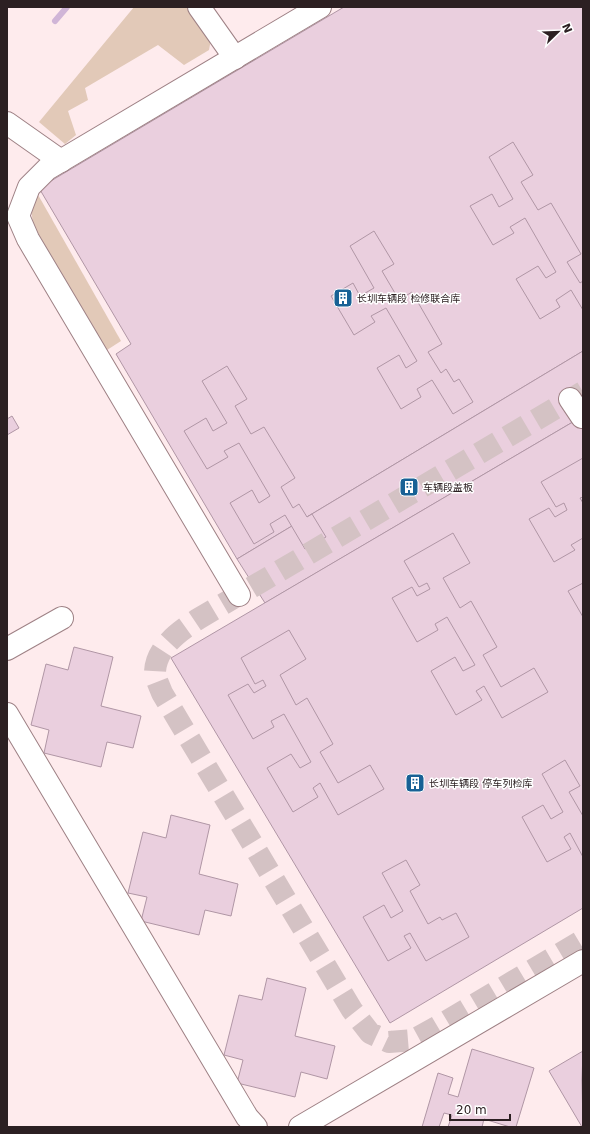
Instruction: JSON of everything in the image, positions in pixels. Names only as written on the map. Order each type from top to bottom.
[{"type":"lane","points":[[199,7],[235,58]]},
{"type":"lane","points":[[239,595],[28,239],[18,216],[29,187],[47,169],[320,7]]},
{"type":"lane","points":[[7,123],[61,161]]},
{"type":"lane","points":[[7,649],[62,618]]},
{"type":"lane","points":[[7,714],[247,1117],[256,1127]]},
{"type":"lane","points":[[300,1127],[583,961]]},
{"type":"shaded area","points":[[134,7],[191,7],[211,39],[209,50],[184,65],[158,45],[85,88],[88,100],[68,111],[76,135],[65,144],[39,122]]},
{"type":"shaded area","points":[[37,193],[121,341],[107,350],[33,225],[31,207]]},
{"type":"building","name":"长圳车辆段 检修联合库","points":[[344,7],[583,7],[583,351],[237,559],[116,354],[131,344],[39,188]]},
{"type":"building","points":[[513,142],[533,175],[521,182],[538,210],[551,203],[581,254],[567,262],[580,283],[583,281],[583,310],[571,290],[556,300],[560,307],[540,319],[516,279],[538,266],[546,278],[556,272],[525,218],[510,227],[514,233],[493,245],[470,206],[492,194],[499,207],[513,199],[489,157]]},
{"type":"building","points":[[374,231],[394,264],[382,271],[399,300],[412,292],[442,344],[428,352],[441,373],[446,369],[454,382],[459,379],[473,402],[453,414],[432,380],[417,389],[421,397],[401,409],[377,368],[399,355],[406,368],[417,361],[386,308],[371,316],[375,322],[354,335],[331,296],[353,283],[360,296],[374,288],[350,246]]},
{"type":"building","name":"车辆段盖板","points":[[583,351],[583,416],[265,603],[237,559]]},
{"type":"building","points":[[227,366],[247,399],[235,406],[251,434],[264,427],[295,478],[281,487],[293,508],[299,504],[307,517],[312,514],[326,537],[305,549],[285,515],[270,524],[274,532],[254,544],[230,503],[252,490],[259,503],[270,496],[239,443],[224,451],[228,457],[207,469],[184,431],[206,418],[213,431],[227,423],[202,381]]},
{"type":"building","points":[[12,416],[19,428],[7,435],[7,419]]},
{"type":"building","name":"长圳车辆段 停车列检库","points":[[583,416],[583,908],[390,1023],[171,658]]},
{"type":"building","points":[[583,458],[583,497],[580,498],[583,503],[583,538],[571,545],[575,550],[554,562],[529,519],[549,508],[555,517],[567,510],[564,503],[556,507],[541,482]]},
{"type":"building","points":[[453,533],[470,563],[443,578],[460,608],[471,601],[497,647],[483,655],[501,687],[534,668],[548,692],[502,718],[484,686],[476,691],[482,700],[456,715],[431,671],[455,657],[463,671],[475,665],[447,617],[435,624],[438,630],[417,642],[392,598],[412,587],[417,596],[430,589],[427,583],[419,587],[404,561]]},
{"type":"building","points":[[583,583],[583,617],[568,591]]},
{"type":"building","points":[[289,630],[306,659],[280,675],[296,705],[307,698],[333,744],[320,752],[338,783],[370,765],[384,789],[338,815],[320,783],[313,788],[318,797],[293,812],[267,768],[291,754],[300,768],[311,762],[284,714],[271,721],[274,727],[253,739],[228,695],[248,684],[254,693],[266,686],[263,680],[255,684],[241,658]]},
{"type":"building","points":[[74,647],[113,657],[101,706],[141,716],[133,748],[107,742],[101,767],[44,753],[49,730],[31,725],[46,664],[68,670]]},
{"type":"building","points":[[565,760],[580,786],[569,792],[583,816],[583,857],[570,833],[564,837],[571,849],[547,862],[522,817],[543,805],[551,819],[563,812],[542,774]]},
{"type":"building","points":[[171,815],[210,825],[199,874],[238,884],[231,916],[205,910],[199,935],[141,921],[147,897],[128,893],[143,832],[166,838]]},
{"type":"building","points":[[406,860],[420,885],[410,891],[428,924],[440,917],[442,920],[456,913],[469,937],[426,961],[410,933],[404,936],[411,948],[388,961],[363,917],[384,905],[391,918],[403,911],[382,873]]},
{"type":"building","points":[[267,978],[306,988],[295,1036],[335,1046],[327,1079],[301,1072],[295,1097],[237,1083],[243,1060],[224,1055],[239,995],[262,1000]]},
{"type":"building","points":[[472,1049],[534,1068],[516,1127],[510,1127],[484,1119],[482,1127],[448,1127],[452,1115],[444,1113],[439,1127],[422,1127],[438,1073],[453,1078],[448,1094],[458,1097]]},
{"type":"building","points":[[583,1051],[583,1127],[582,1127],[549,1071]]},
{"type":"waterway","points":[[55,21],[67,7]]},
{"type":"tunnel","points":[[583,392],[198,619],[177,634],[164,647],[156,663],[155,672],[162,693],[352,1010],[370,1033],[389,1042],[413,1040],[583,940]]},
{"type":"place","name":"长圳车辆段 检修联合库","points":[[343,298]]},
{"type":"place","name":"车辆段盖板","points":[[409,487]]},
{"type":"place","name":"长圳车辆段 停车列检库","points":[[415,783]]}]
